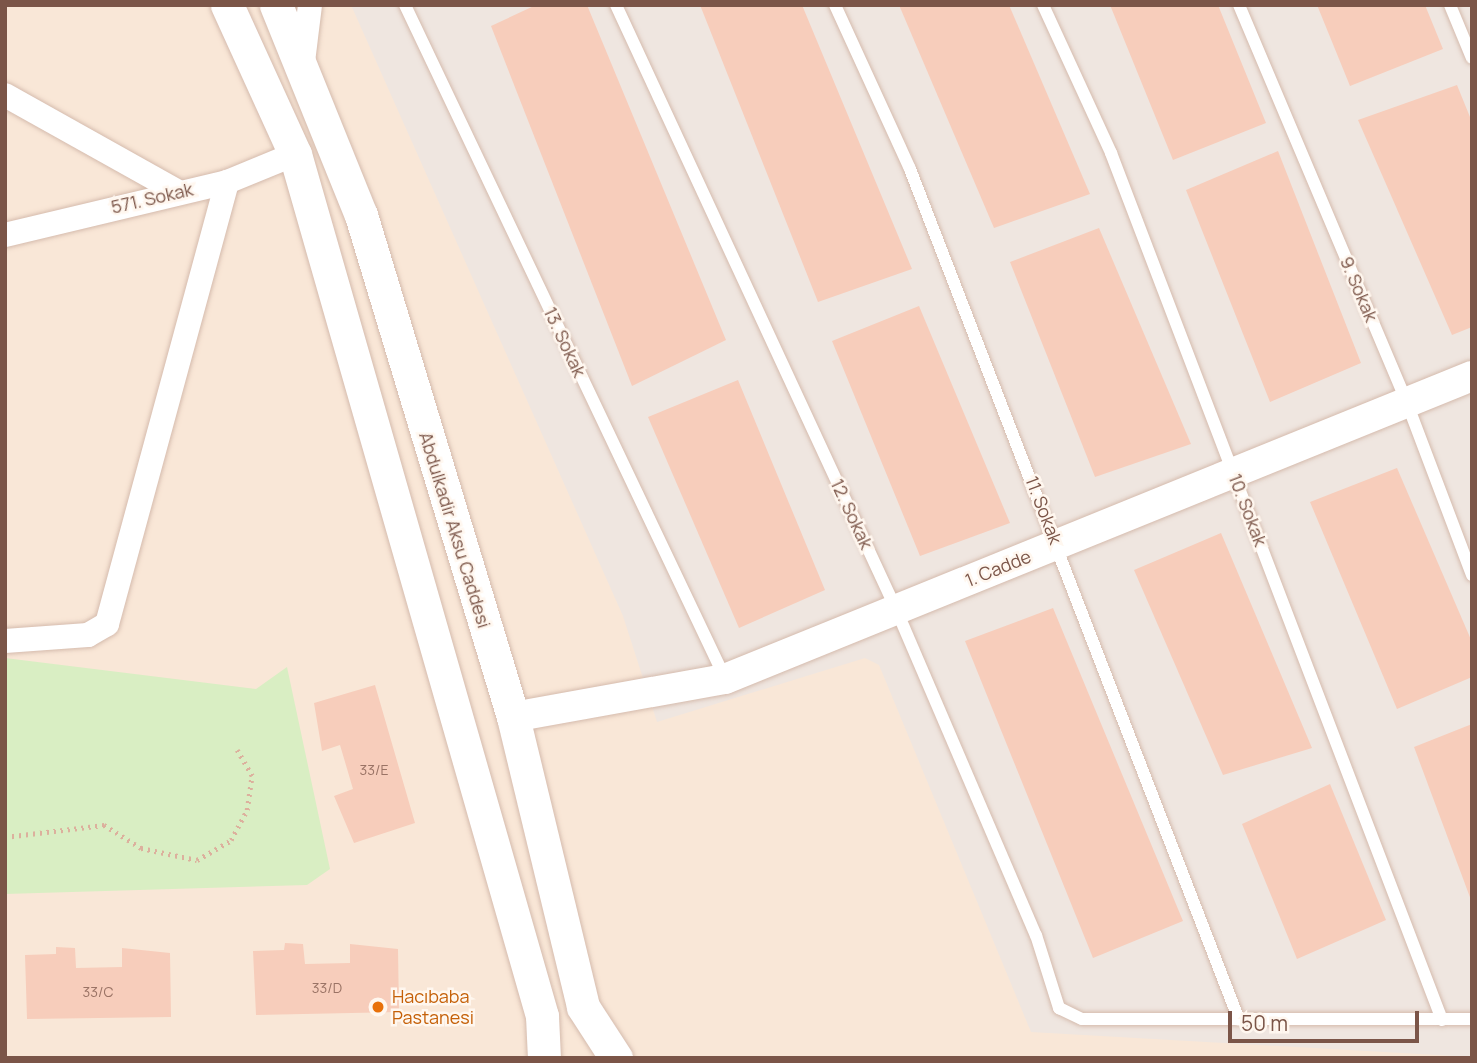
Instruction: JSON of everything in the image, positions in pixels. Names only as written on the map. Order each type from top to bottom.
[{"type":"main road","points":[[227,5],[295,154],[542,1016],[544,1058]]},
{"type":"main road","name":"Abdulkadir Aksu Caddesi","points":[[276,5],[361,215],[513,717],[583,1006],[616,1058]]},
{"type":"street","points":[[303,70],[310,5]]},
{"type":"street","points":[[5,95],[175,190]]},
{"type":"street","name":"571. Sokak","points":[[5,235],[175,190],[227,182],[295,154]]},
{"type":"street","points":[[5,641],[88,635],[107,624],[227,182]]},
{"type":"street","name":"1. Cadde","points":[[513,717],[725,678],[1472,376]]},
{"type":"lane","name":"13. Sokak","points":[[405,5],[725,678]]},
{"type":"lane","name":"12. Sokak","points":[[616,5],[896,609],[1037,935],[1059,1007],[1082,1019],[1239,1020]]},
{"type":"lane","name":"11. Sokak","points":[[835,5],[910,169],[1058,544],[1239,1020]]},
{"type":"lane","name":"10. Sokak","points":[[1043,5],[1111,153],[1442,1020]]},
{"type":"lane","name":"9. Sokak","points":[[1239,5],[1407,402],[1472,575]]},
{"type":"lane","points":[[1450,5],[1472,58]]},
{"type":"lane","points":[[1239,1020],[1472,1019]]},
{"type":"path","points":[[5,837],[104,825],[141,848],[197,860],[231,840],[247,810],[252,776],[237,750]]},
{"type":"shaded area","points":[[5,5],[1472,5],[1472,1058],[5,1058]]},
{"type":"shaded area","points":[[351,5],[1472,5],[1472,1057],[1031,1032],[879,665],[865,658],[657,722],[623,616]]},
{"type":"green space","points":[[5,658],[256,689],[287,667],[330,869],[307,885],[5,894]]},
{"type":"building","points":[[536,5],[587,5],[726,340],[632,386],[491,26]]},
{"type":"building","points":[[700,5],[802,5],[912,269],[818,302]]},
{"type":"building","points":[[899,5],[1009,5],[1090,194],[994,228]]},
{"type":"building","points":[[1110,5],[1218,5],[1266,123],[1173,160]]},
{"type":"building","points":[[1317,5],[1425,5],[1443,49],[1350,86]]},
{"type":"building","points":[[1457,85],[1472,122],[1472,327],[1452,335],[1358,120]]},
{"type":"building","points":[[1278,151],[1361,363],[1270,402],[1186,190]]},
{"type":"building","points":[[1099,228],[1191,444],[1095,477],[1010,262]]},
{"type":"building","points":[[919,306],[1010,523],[920,556],[832,341]]},
{"type":"building","points":[[738,380],[825,590],[739,628],[648,417]]},
{"type":"building","points":[[1397,468],[1472,642],[1472,677],[1397,709],[1310,502]]},
{"type":"building","points":[[1221,533],[1312,748],[1223,775],[1134,570]]},
{"type":"building","points":[[1053,608],[1183,921],[1093,958],[965,641]]},
{"type":"building","points":[[375,685],[415,823],[354,843],[334,796],[353,789],[340,745],[322,751],[314,703]]},
{"type":"building","points":[[1472,724],[1472,900],[1471,900],[1414,747]]},
{"type":"building","points":[[1330,784],[1386,920],[1297,959],[1242,824]]},
{"type":"building","points":[[285,943],[303,944],[305,964],[350,963],[350,944],[398,949],[399,1012],[256,1015],[253,951],[284,950]]},
{"type":"building","points":[[56,947],[75,948],[76,968],[122,967],[122,948],[170,953],[171,1017],[27,1019],[25,955],[56,954]]},
{"type":"place","name":"Hacıbaba Pastanesi","points":[[378,1007]]}]
